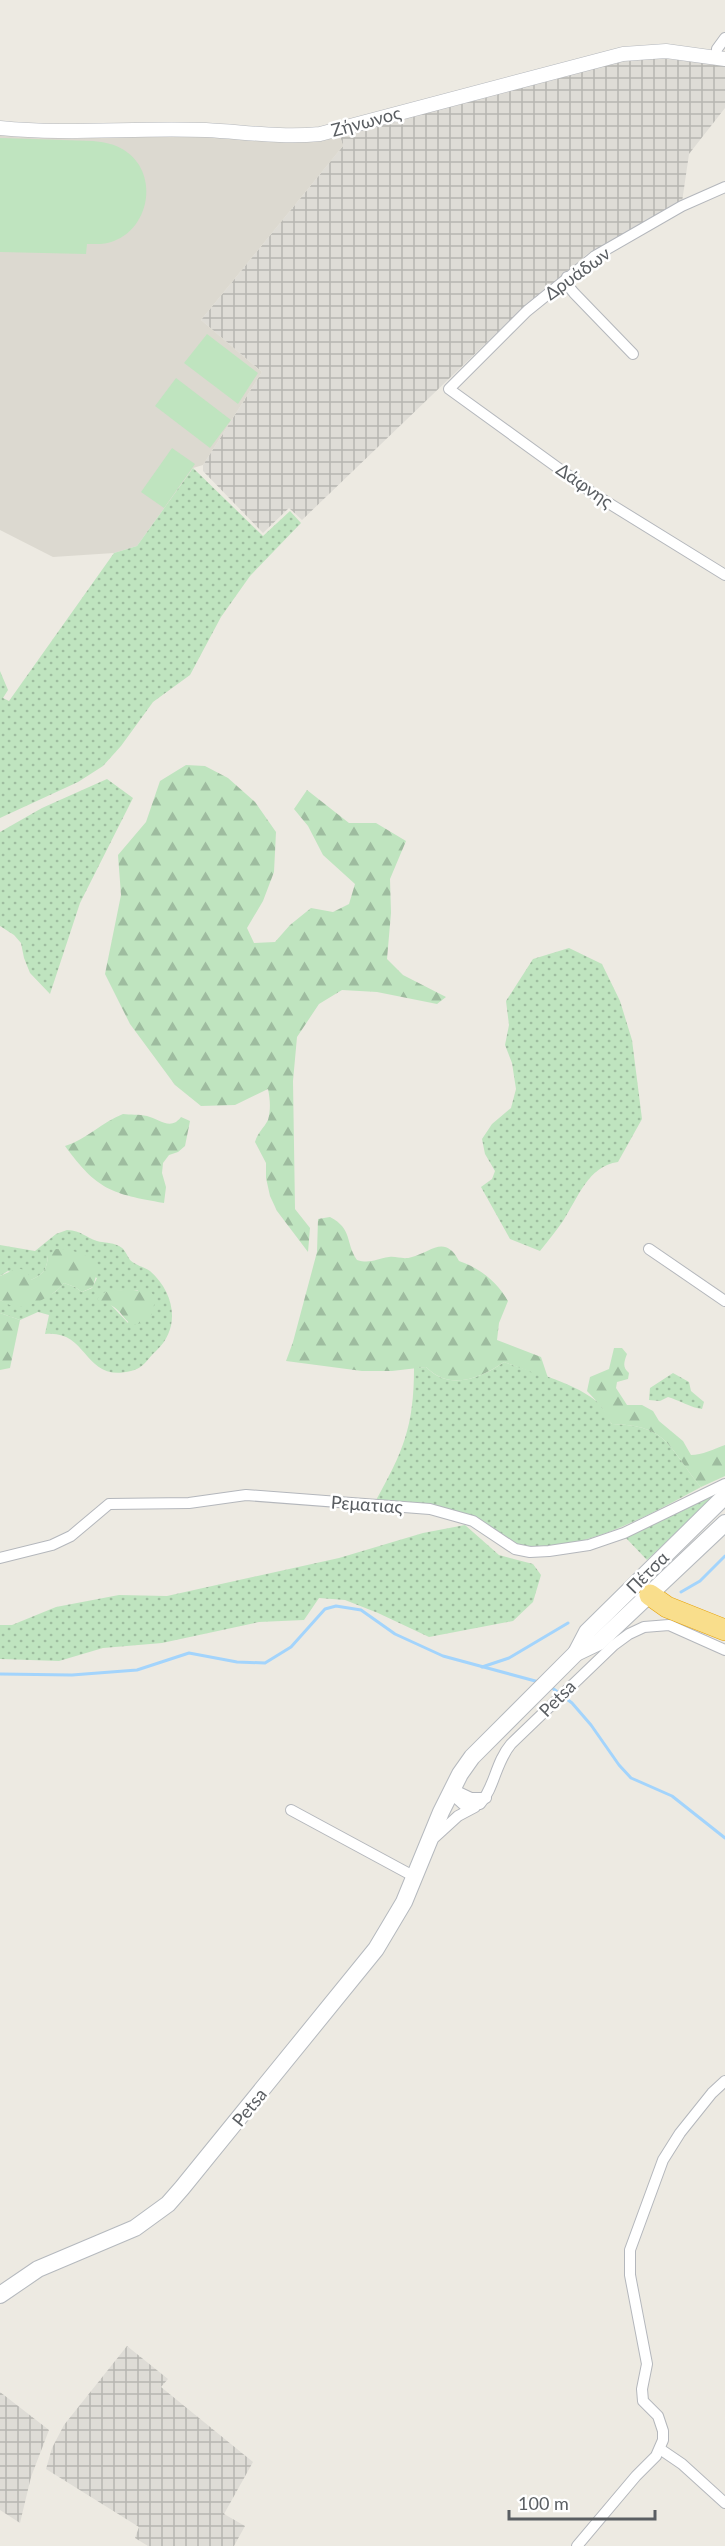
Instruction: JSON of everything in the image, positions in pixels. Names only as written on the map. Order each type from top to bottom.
[{"type":"highway","points":[[644,1588],[667,1607],[725,1630]]},
{"type":"main road","name":"Πέτσα","points":[[499,1728],[576,1653],[598,1642],[725,1496]]},
{"type":"main road","name":"Πέτσα","points":[[644,1588],[708,1540],[725,1523]]},
{"type":"main road","name":"Petsa","points":[[0,2295],[38,2268],[135,2228],[168,2204],[230,2131],[376,1949],[404,1902],[452,1789],[472,1757],[499,1728]]},
{"type":"street","points":[[721,58],[717,49],[725,38]]},
{"type":"street","name":"Ζήνωνος","points":[[0,128],[44,133],[207,130],[293,137],[320,134],[623,54],[666,51],[721,58]]},
{"type":"street","name":"Δρυάδων","points":[[450,389],[527,311],[595,256],[682,206],[725,187]]},
{"type":"street","points":[[567,277],[574,293],[633,354]]},
{"type":"street","name":"Δάφνης","points":[[450,389],[594,494],[725,575]]},
{"type":"street","points":[[649,1249],[725,1301]]},
{"type":"street","name":"Ρεματιας","points":[[0,1558],[52,1545],[71,1536],[109,1504],[189,1503],[246,1495],[430,1509],[473,1521],[515,1549],[530,1552],[549,1551],[589,1545],[624,1533],[725,1484]]},
{"type":"street","name":"Petsa","points":[[427,1846],[448,1823],[483,1801],[496,1767],[511,1744],[586,1669],[629,1634],[656,1625],[669,1624],[725,1650]]},
{"type":"street","points":[[452,1789],[483,1801]]},
{"type":"street","points":[[291,1810],[415,1876]]},
{"type":"street","points":[[577,2546],[660,2450],[663,2440],[662,2424],[658,2416],[643,2401],[642,2389],[647,2364],[630,2275],[630,2250],[663,2160],[680,2133],[712,2093],[725,2081]]},
{"type":"street","points":[[660,2450],[682,2464],[725,2503]]},
{"type":"shaded area","points":[[637,57],[696,61],[725,66],[725,108],[689,154],[682,202],[587,254],[507,323],[302,520],[289,508],[263,533],[203,471],[203,465],[262,372],[201,320],[343,146],[340,136]]},
{"type":"shaded area","points":[[0,134],[72,139],[132,136],[226,136],[274,142],[322,141],[340,136],[343,146],[201,320],[262,372],[203,465],[193,468],[137,546],[114,553],[53,557],[0,530]]},
{"type":"shaded area","points":[[127,2346],[168,2379],[161,2387],[253,2462],[224,2514],[245,2526],[234,2546],[148,2546],[135,2538],[139,2527],[46,2469],[52,2448],[64,2425]]},
{"type":"shaded area","points":[[0,2392],[49,2430],[31,2477],[20,2523],[0,2510]]},
{"type":"green space","points":[[0,138],[93,141],[117,146],[135,160],[142,172],[146,185],[143,212],[126,234],[104,244],[87,244],[86,254],[0,252]]},
{"type":"green space","points":[[207,334],[258,373],[238,404],[184,363]]},
{"type":"green space","points":[[176,378],[231,420],[210,448],[155,406]]},
{"type":"green space","points":[[172,448],[195,464],[164,508],[141,492]]},
{"type":"green space","points":[[193,468],[263,536],[290,511],[301,523],[250,576],[221,617],[190,675],[153,702],[121,746],[103,766],[78,782],[0,818],[0,671],[8,690],[3,698],[9,701],[114,553],[137,546]]},
{"type":"green space","points":[[186,765],[205,766],[228,778],[255,802],[276,832],[274,872],[263,901],[247,928],[254,943],[275,942],[290,925],[311,908],[333,912],[349,904],[355,884],[323,855],[308,826],[294,809],[307,790],[349,823],[376,823],[406,841],[390,879],[391,913],[387,959],[403,975],[446,997],[437,1004],[377,992],[342,990],[319,1004],[297,1037],[293,1081],[295,1209],[310,1228],[308,1252],[277,1211],[270,1196],[266,1178],[266,1163],[255,1142],[270,1112],[268,1089],[235,1105],[201,1106],[175,1085],[130,1024],[105,974],[121,895],[118,855],[146,822],[160,781]]},
{"type":"green space","points":[[107,779],[133,798],[80,903],[50,994],[30,973],[21,943],[14,935],[0,926],[0,832],[42,808]]},
{"type":"green space","points":[[569,948],[602,964],[620,1001],[632,1040],[642,1119],[618,1162],[608,1165],[591,1176],[563,1221],[540,1251],[510,1239],[481,1187],[492,1179],[495,1171],[485,1154],[482,1139],[492,1124],[511,1108],[516,1089],[512,1063],[505,1045],[509,1025],[506,1001],[533,959]]},
{"type":"green space","points":[[123,1114],[147,1116],[169,1124],[181,1117],[190,1121],[185,1146],[169,1155],[163,1163],[162,1173],[166,1187],[164,1203],[118,1193],[107,1188],[76,1161],[65,1146],[80,1140]]},
{"type":"green space","points":[[330,1217],[342,1226],[357,1260],[366,1262],[389,1257],[409,1258],[437,1247],[443,1247],[454,1253],[459,1261],[487,1276],[508,1301],[499,1323],[497,1340],[541,1357],[548,1378],[504,1362],[475,1377],[455,1380],[445,1379],[426,1367],[392,1371],[362,1371],[286,1361],[317,1252],[318,1219]]},
{"type":"green space","points":[[67,1230],[119,1246],[132,1262],[150,1271],[165,1290],[172,1311],[169,1332],[164,1342],[139,1368],[115,1373],[104,1370],[70,1339],[45,1334],[49,1315],[38,1312],[20,1320],[0,1313],[0,1300],[25,1305],[53,1293],[64,1283],[82,1292],[92,1288],[97,1278],[48,1255],[44,1270],[31,1280],[8,1271],[0,1276],[0,1245],[35,1251],[56,1234]],"holes":[[[118,1290],[129,1292],[138,1290],[128,1323],[111,1305]]]},
{"type":"green space","points":[[56,1249],[79,1253],[99,1265],[93,1287],[82,1292],[64,1283],[48,1297],[19,1307],[0,1300],[0,1276],[18,1268],[27,1271],[31,1280],[44,1271],[48,1255]]},
{"type":"green space","points":[[150,1291],[156,1298],[150,1319],[142,1323],[130,1323],[116,1308],[97,1299],[105,1292]]},
{"type":"green space","points":[[0,1313],[20,1320],[10,1368],[0,1370]]},
{"type":"green space","points":[[614,1348],[622,1348],[627,1354],[624,1364],[629,1373],[628,1379],[617,1382],[616,1388],[627,1405],[642,1405],[653,1411],[659,1421],[683,1441],[691,1455],[725,1445],[725,1476],[701,1487],[674,1451],[657,1434],[631,1425],[612,1424],[602,1407],[587,1391],[590,1377],[609,1369]]},
{"type":"green space","points":[[504,1362],[554,1379],[590,1396],[600,1404],[612,1424],[631,1425],[657,1434],[674,1451],[701,1487],[614,1530],[566,1544],[543,1547],[515,1543],[484,1522],[475,1519],[375,1502],[393,1468],[405,1438],[412,1407],[414,1368],[426,1367],[445,1379],[465,1380],[485,1373]]},
{"type":"green space","points":[[673,1373],[689,1382],[691,1391],[704,1402],[702,1409],[668,1397],[660,1401],[649,1400],[650,1388]]},
{"type":"green space","points":[[720,1491],[647,1560],[625,1537]]},
{"type":"green space","points":[[465,1525],[499,1555],[533,1564],[541,1575],[533,1602],[513,1621],[429,1637],[345,1600],[319,1598],[304,1620],[259,1622],[162,1643],[103,1648],[59,1661],[0,1659],[0,1625],[12,1625],[56,1607],[119,1595],[167,1596],[339,1558],[423,1533]]},
{"type":"waterway","points":[[681,1592],[700,1581],[725,1556]]},
{"type":"waterway","points":[[0,1674],[72,1675],[137,1670],[189,1653],[237,1662],[265,1663],[291,1647],[325,1609],[336,1606],[361,1610],[395,1634],[443,1656],[539,1682]]},
{"type":"waterway","points":[[482,1667],[509,1658],[568,1623]]},
{"type":"waterway","points":[[551,1687],[572,1703],[631,1778],[672,1796],[725,1838]]}]
